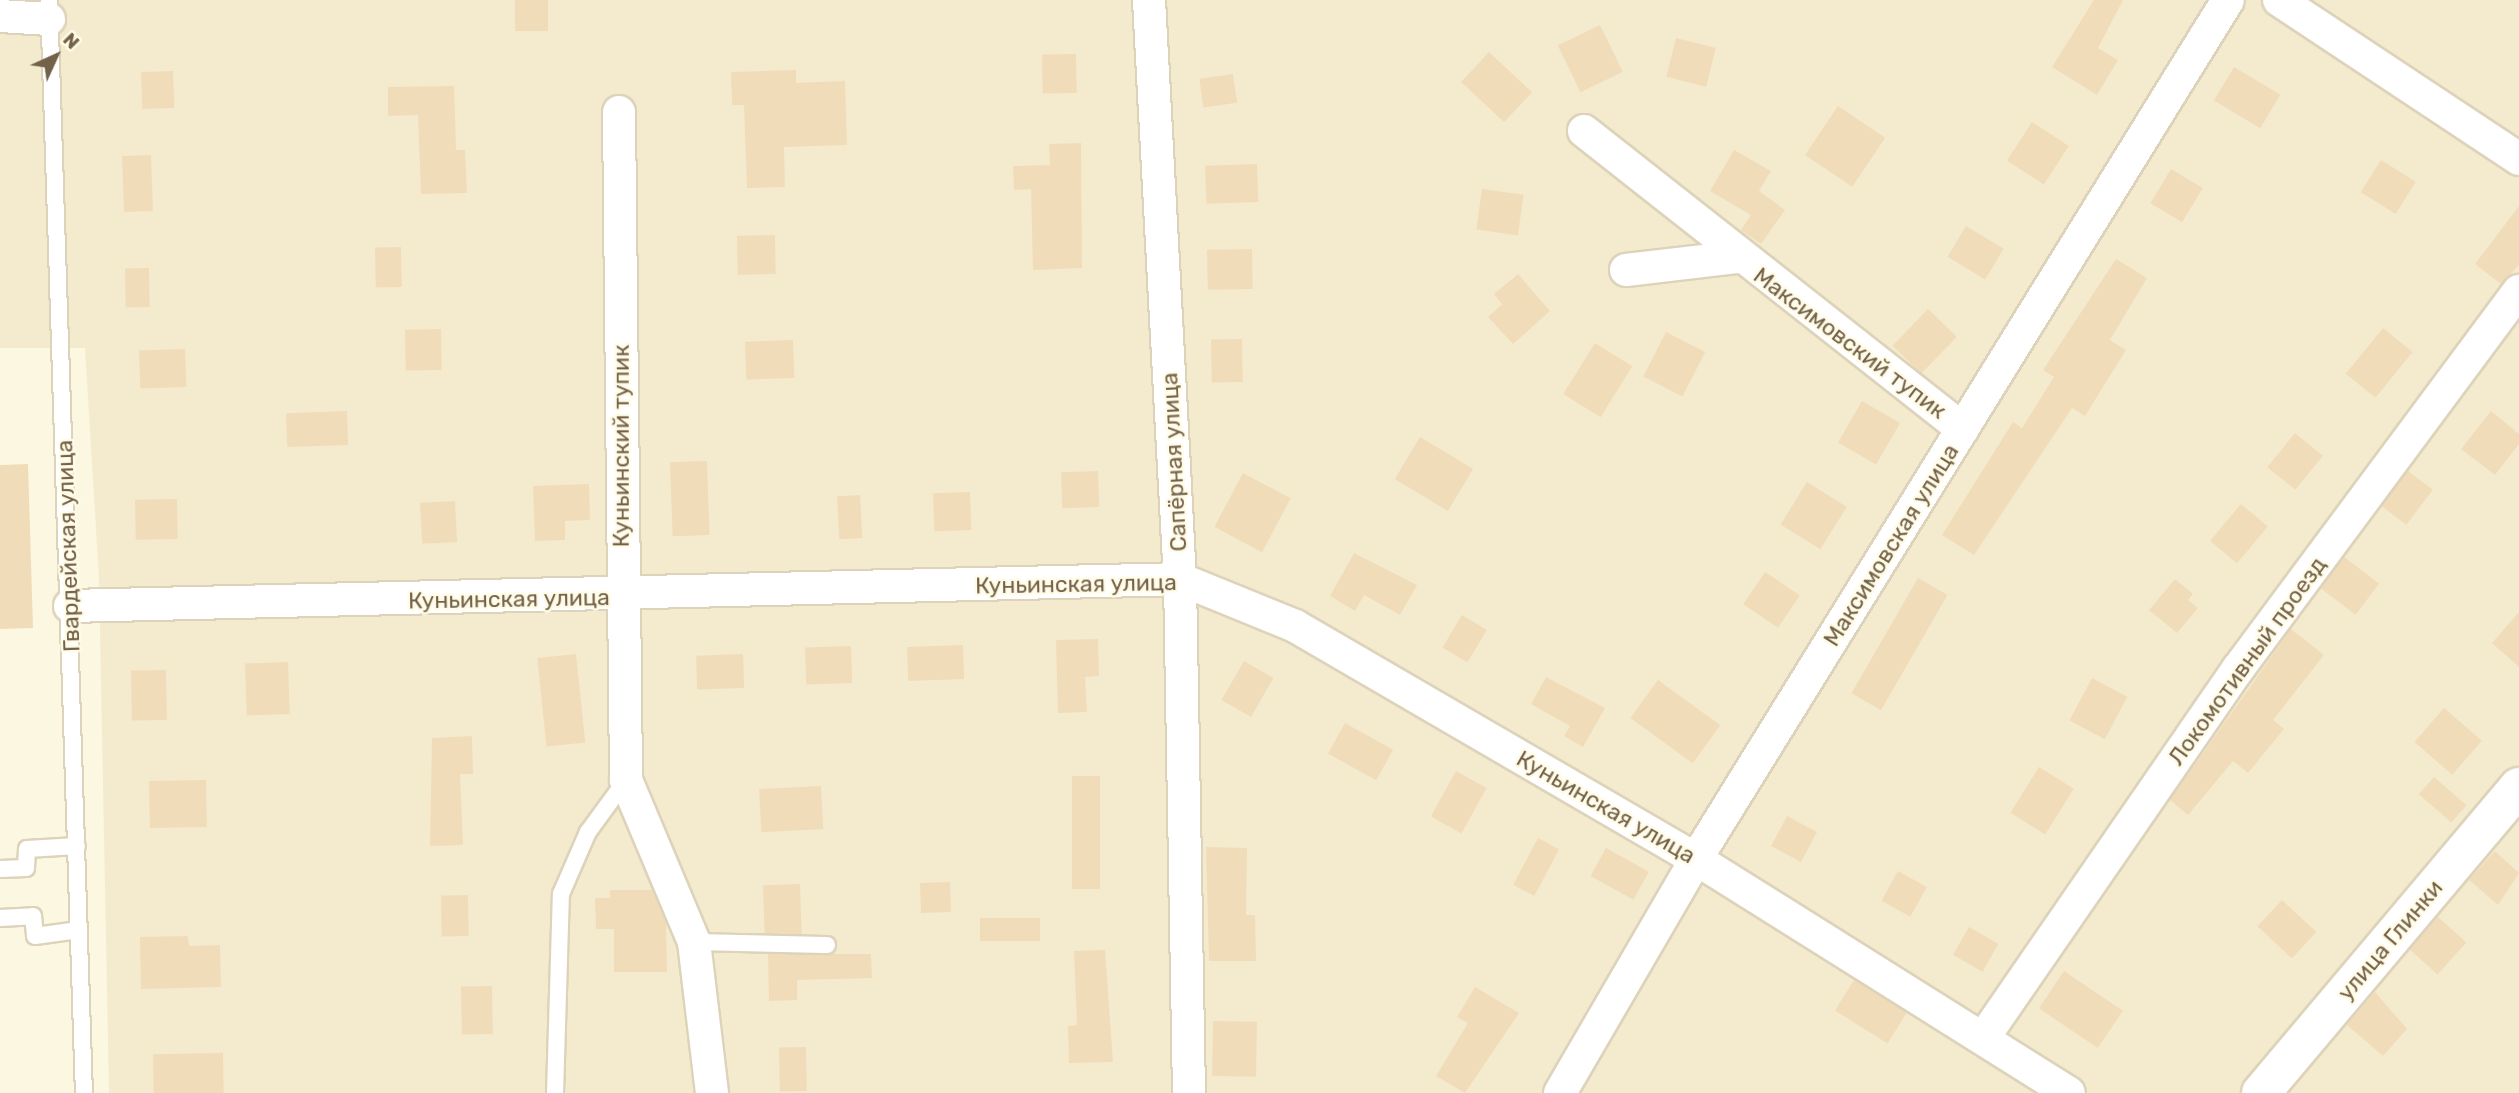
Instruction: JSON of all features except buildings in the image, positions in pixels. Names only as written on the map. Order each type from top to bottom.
[{"type":"street","name":"Сапёрная улица","points":[[1149,0],[1180,579],[1189,1093]]},
{"type":"street","name":"Максимовская улица","points":[[1560,1093],[1696,859],[2228,0]]},
{"type":"street","points":[[2279,0],[2519,159]]},
{"type":"street","points":[[0,16],[49,10]]},
{"type":"street","name":"Куньинский тупик","points":[[619,112],[621,597],[626,780]]},
{"type":"street","name":"Максимовский тупик","points":[[1584,131],[1737,257],[1964,429]]},
{"type":"street","name":"Максимовский тупик","points":[[1626,270],[1737,257]]},
{"type":"street","name":"Локомотивный проезд","points":[[1984,1037],[2238,669],[2519,291]]},
{"type":"street","name":"Куньинская улица","points":[[70,606],[621,597],[1180,579],[1295,626],[1696,859],[1984,1037],[2069,1093]]},
{"type":"street","points":[[626,780],[694,942],[712,1093]]},
{"type":"street","name":"улица Глинки","points":[[2261,1093],[2519,787]]},
{"type":"lane","name":"Гвардейская улица","points":[[49,10],[84,1093]]},
{"type":"lane","points":[[555,1093],[561,894],[588,832],[626,780]]},
{"type":"lane","points":[[0,869],[26,868],[27,849],[77,846]]},
{"type":"lane","points":[[0,918],[33,916],[35,936],[79,930]]},
{"type":"lane","points":[[694,942],[827,945]]},
{"type":"shaded area","points":[[0,0],[2519,0],[2519,1093],[109,1093],[99,579],[85,348],[0,348]]}]
